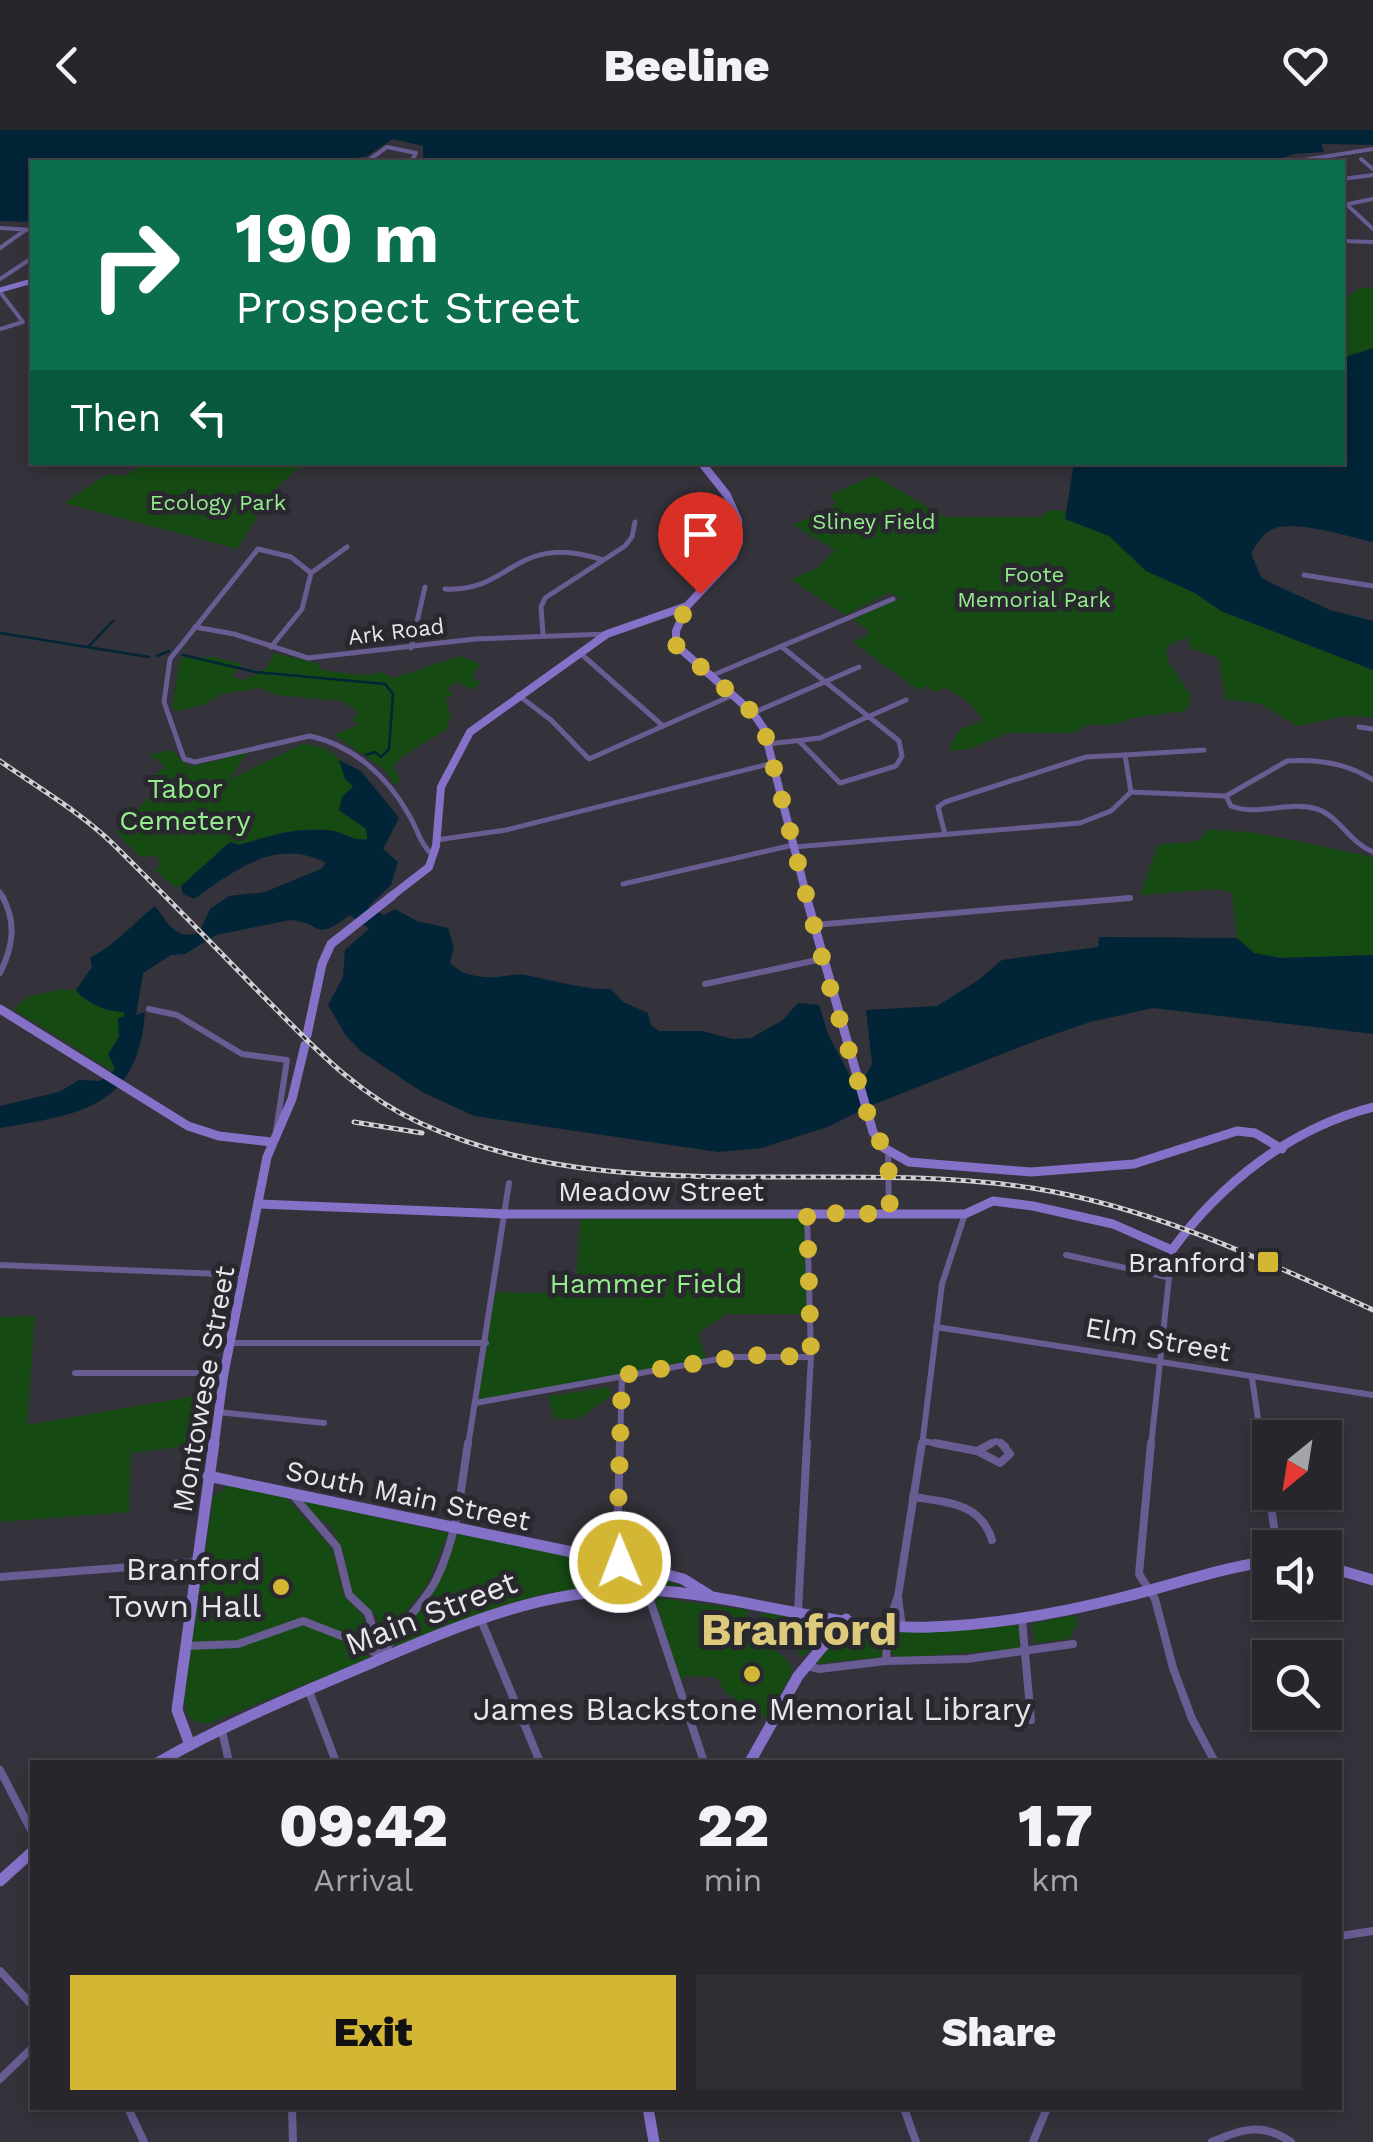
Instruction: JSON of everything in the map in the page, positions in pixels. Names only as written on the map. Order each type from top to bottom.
[{"type":"main road","points":[[374,910],[420,877],[434,856],[439,794],[461,745],[476,726],[607,634],[687,606],[733,557],[739,542],[733,506],[703,465]]},
{"type":"main road","name":"South Main Street","points":[[208,1476],[620,1562],[683,1579],[712,1597]]},
{"type":"main road","name":"Main Street","points":[[1148,1588],[1197,1574],[1252,1565]]},
{"type":"main road","points":[[1342,1571],[1373,1580]]},
{"type":"main road","points":[[0,1881],[30,1854]]},
{"type":"street","points":[[369,160],[386,147],[416,153],[412,160]]},
{"type":"street","points":[[1305,160],[1373,149]]},
{"type":"street","points":[[1360,159],[1373,172]]},
{"type":"street","points":[[1345,178],[1373,172]]},
{"type":"street","points":[[1345,202],[1373,199]]},
{"type":"street","points":[[1345,203],[1373,229]]},
{"type":"street","points":[[0,228],[30,230]]},
{"type":"street","points":[[0,248],[25,230]]},
{"type":"street","points":[[1345,241],[1373,242]]},
{"type":"street","points":[[0,278],[30,259]]},
{"type":"street","points":[[0,329],[22,322],[0,291],[30,282]]},
{"type":"street","points":[[542,634],[541,607],[546,596],[628,542],[634,522]]},
{"type":"street","points":[[271,647],[302,610],[311,573],[346,547]]},
{"type":"street","points":[[445,589],[468,589],[553,548],[580,550],[603,560]]},
{"type":"street","points":[[311,573],[291,557],[258,549],[194,626],[170,659],[163,694],[174,739],[184,759],[195,762],[310,736],[325,738],[376,770],[411,818],[421,844],[434,856]]},
{"type":"street","points":[[1304,575],[1373,586]]},
{"type":"street","points":[[410,648],[425,587]]},
{"type":"street","points":[[711,676],[893,599]]},
{"type":"street","points":[[687,606],[676,631],[676,645],[753,713],[768,744],[822,959],[876,1139],[888,1152],[927,1165],[1060,1172],[1142,1162],[1237,1131],[1255,1134],[1282,1149]]},
{"type":"street","name":"Ark Road","points":[[194,626],[304,658],[542,634],[607,634]]},
{"type":"street","points":[[782,647],[900,741],[902,756],[896,766],[840,783],[800,742]]},
{"type":"street","points":[[579,652],[664,726]]},
{"type":"street","points":[[753,713],[859,667]]},
{"type":"street","points":[[518,695],[551,720],[589,759],[734,695]]},
{"type":"street","points":[[768,744],[820,738],[906,700]]},
{"type":"street","points":[[1359,727],[1373,729]]},
{"type":"street","points":[[945,834],[938,807],[946,802],[1086,757],[1204,750]]},
{"type":"street","points":[[1124,754],[1131,792]]},
{"type":"street","points":[[623,884],[794,846],[1080,823],[1112,811],[1131,792],[1226,796],[1288,761],[1346,766],[1373,780]]},
{"type":"street","points":[[436,840],[506,830],[772,763]]},
{"type":"street","points":[[1226,796],[1231,806],[1253,814],[1297,808],[1319,810],[1331,817],[1352,844],[1373,852]]},
{"type":"street","points":[[0,892],[13,918],[14,934],[0,973]]},
{"type":"street","points":[[814,924],[1130,898]]},
{"type":"street","name":"Montowese Street","points":[[190,1745],[177,1713],[208,1476],[224,1373],[273,1137],[292,1100],[324,958],[332,944],[374,910]]},
{"type":"street","points":[[705,984],[822,959]]},
{"type":"street","points":[[2,1013],[120,1086],[204,1132],[273,1137],[288,1060],[242,1054],[177,1015],[149,1009]]},
{"type":"street","points":[[1214,1760],[1192,1719],[1164,1629],[1139,1574],[1138,1550],[1172,1250],[1191,1221],[1282,1149],[1332,1116],[1370,1107],[1373,1118]]},
{"type":"street","points":[[888,1152],[890,1214]]},
{"type":"street","points":[[382,1658],[390,1640],[436,1582],[455,1526],[509,1183]]},
{"type":"street","name":"Meadow Street","points":[[259,1204],[506,1214],[965,1214],[992,1201],[1008,1201],[1113,1224],[1172,1250]]},
{"type":"street","points":[[798,1611],[811,1357],[807,1213]]},
{"type":"street","points":[[886,1661],[888,1625],[898,1596],[923,1442],[942,1284],[965,1214]]},
{"type":"street","points":[[1066,1256],[1167,1277]]},
{"type":"street","points":[[0,1264],[244,1275]]},
{"type":"street","name":"Elm Street","points":[[936,1326],[1373,1395]]},
{"type":"street","points":[[230,1343],[486,1343]]},
{"type":"street","points":[[475,1403],[749,1355],[811,1357]]},
{"type":"street","points":[[76,1372],[224,1373]]},
{"type":"street","points":[[622,1375],[617,1548],[624,1589]]},
{"type":"street","points":[[1252,1378],[1275,1530]]},
{"type":"street","points":[[217,1412],[324,1422]]},
{"type":"street","points":[[923,1442],[977,1451]]},
{"type":"street","points":[[292,1493],[336,1547],[349,1595],[368,1613],[382,1658]]},
{"type":"street","points":[[913,1498],[972,1509],[986,1520],[992,1540]]},
{"type":"street","points":[[0,1577],[197,1562]]},
{"type":"street","name":"Main Street","points":[[163,1760],[382,1658],[547,1599],[646,1590],[902,1626],[1022,1618],[1148,1588]]},
{"type":"street","points":[[646,1590],[703,1760]]},
{"type":"street","points":[[898,1596],[902,1626]]},
{"type":"street","points":[[1022,1618],[1032,1720]]},
{"type":"street","points":[[751,1760],[806,1666],[846,1619]]},
{"type":"street","points":[[481,1620],[539,1760]]},
{"type":"street","points":[[186,1646],[258,1640],[303,1621],[365,1645],[382,1658]]},
{"type":"street","points":[[806,1666],[819,1669],[1026,1652],[1073,1644]]},
{"type":"street","points":[[309,1690],[335,1760]]},
{"type":"street","points":[[221,1730],[228,1760]]},
{"type":"street","points":[[0,1770],[30,1828]]},
{"type":"street","points":[[1342,1936],[1373,1932]]},
{"type":"street","points":[[0,1971],[30,2003]]},
{"type":"street","points":[[0,2079],[30,2050]]},
{"type":"street","points":[[129,2110],[144,2142]]},
{"type":"street","points":[[292,2110],[294,2142]]},
{"type":"street","points":[[648,2110],[654,2142]]},
{"type":"street","points":[[905,2110],[916,2142]]},
{"type":"street","points":[[1033,2142],[1046,2110]]},
{"type":"street","points":[[1212,2142],[1250,2126],[1274,2128],[1290,2142]]},
{"type":"green space","points":[[1359,288],[1373,288],[1373,348],[1345,357],[1345,299]]},
{"type":"green space","name":"Ecology Park","points":[[140,465],[302,465],[273,491],[237,549],[65,503],[107,474],[126,476]]},
{"type":"green space","points":[[874,475],[944,517],[1041,517],[1049,510],[1065,511],[1065,517],[1107,528],[1157,576],[1195,593],[1223,612],[1373,670],[1373,717],[1344,716],[1298,726],[1260,704],[1226,699],[1218,658],[1192,649],[1186,637],[1166,647],[1168,661],[1191,695],[1186,711],[1088,725],[1071,733],[1008,733],[969,749],[951,751],[950,745],[961,729],[982,721],[972,706],[945,688],[935,692],[927,686],[918,690],[853,642],[871,633],[854,619],[900,598],[890,592],[846,615],[791,580],[819,567],[835,550],[793,525],[836,504],[830,495]]},
{"type":"green space","points":[[273,653],[317,663],[321,670],[359,675],[380,672],[394,678],[460,656],[480,664],[472,677],[481,683],[471,690],[458,682],[445,689],[454,694],[445,700],[451,715],[446,730],[400,758],[393,767],[400,779],[395,785],[383,768],[334,735],[358,725],[353,719],[359,712],[343,701],[276,695],[260,688],[222,694],[203,705],[176,711],[172,707],[180,658],[214,657],[242,664],[231,676],[241,680],[266,668]]},
{"type":"green space","name":"Tabor Cemetery","points":[[302,744],[330,751],[340,761],[353,786],[339,810],[367,829],[367,839],[333,831],[303,830],[238,845],[230,842],[181,886],[174,887],[155,870],[158,856],[140,857],[116,832],[159,786],[152,778],[165,766],[149,755],[171,750],[190,767],[248,752],[229,780]]},
{"type":"green space","points":[[1208,829],[1256,833],[1373,857],[1373,955],[1280,958],[1254,953],[1237,938],[1232,893],[1217,889],[1140,895],[1158,845],[1199,841]]},
{"type":"green space","points":[[76,990],[82,998],[124,1012],[126,1017],[119,1018],[119,1037],[108,1054],[116,1068],[112,1071],[13,1009],[28,997]]},
{"type":"green space","name":"Hammer Field","points":[[581,1213],[807,1213],[810,1314],[726,1314],[698,1333],[707,1361],[475,1403],[495,1292],[575,1294]]},
{"type":"green space","points":[[35,1316],[27,1425],[212,1393],[202,1444],[131,1453],[129,1512],[0,1522],[0,1317]]},
{"type":"green space","points":[[609,1387],[611,1395],[579,1419],[555,1419],[548,1396]]},
{"type":"green space","points":[[229,1485],[284,1496],[332,1548],[344,1596],[363,1616],[369,1637],[368,1659],[210,1723],[197,1723],[187,1715],[184,1699],[213,1497]]},
{"type":"green space","points":[[303,1501],[448,1533],[427,1585],[384,1639],[375,1615],[352,1594],[343,1551],[330,1526],[311,1513]]},
{"type":"green space","points":[[458,1533],[616,1566],[684,1586],[614,1584],[548,1593],[507,1604],[396,1646],[394,1641],[438,1584]]},
{"type":"green space","points":[[658,1598],[748,1610],[748,1621],[756,1636],[792,1667],[767,1718],[725,1692],[716,1677],[685,1676],[681,1681],[656,1603]]},
{"type":"green space","points":[[767,1612],[825,1623],[830,1631],[802,1657],[797,1653],[801,1649],[790,1638],[785,1641],[784,1634],[774,1627],[768,1632],[758,1625],[759,1617]]},
{"type":"green space","points":[[1073,1615],[1078,1620],[1070,1639],[1035,1643],[1032,1624]]},
{"type":"green space","points":[[1019,1627],[1021,1644],[1016,1649],[898,1658],[890,1652],[891,1635],[896,1632]]},
{"type":"green space","points":[[846,1629],[881,1632],[882,1657],[815,1664]]},
{"type":"water","points":[[0,130],[1373,130],[1373,145],[1321,144],[1324,152],[1275,160],[423,160],[423,146],[393,139],[367,156],[346,160],[30,160],[30,222],[0,221]]},
{"type":"water","points":[[1373,348],[1373,542],[1308,527],[1282,526],[1260,539],[1251,553],[1261,577],[1269,582],[1330,610],[1373,621],[1373,670],[1221,611],[1195,593],[1146,571],[1109,536],[1065,519],[1074,465],[1345,465],[1345,357]]},
{"type":"water","points":[[339,760],[361,771],[399,818],[383,849],[398,862],[391,885],[368,907],[384,915],[395,909],[417,921],[448,928],[454,948],[450,962],[466,973],[490,977],[525,975],[611,989],[623,1002],[648,1013],[651,1025],[659,1031],[702,1031],[733,1039],[751,1038],[783,1020],[798,1003],[819,1005],[828,1034],[852,1080],[866,1075],[872,1064],[866,1010],[937,1006],[1002,960],[1098,947],[1099,937],[1237,938],[1254,953],[1280,958],[1373,955],[1373,1034],[1153,1008],[1090,1022],[1038,1040],[867,1107],[830,1126],[762,1148],[718,1152],[474,1116],[422,1092],[362,1052],[346,1036],[328,1005],[343,977],[345,950],[369,929],[350,915],[324,930],[290,920],[216,935],[185,954],[171,955],[143,973],[136,1015],[145,1012],[140,1044],[131,1069],[117,1087],[80,1110],[0,1128],[0,1106],[59,1092],[79,1080],[100,1081],[115,1069],[108,1054],[119,1037],[118,1018],[125,1016],[123,1012],[91,1003],[76,990],[92,967],[90,958],[155,906],[178,932],[199,933],[210,909],[229,896],[265,892],[321,869],[326,863],[308,856],[273,855],[241,868],[194,899],[183,894],[181,886],[230,842],[239,845],[303,830],[332,831],[367,839],[366,829],[339,810],[342,797],[353,786],[345,779]]},
{"type":"waterway","points":[[88,647],[113,621]]},
{"type":"waterway","points":[[0,633],[149,657]]},
{"type":"waterway","points":[[157,656],[169,651]]},
{"type":"waterway","points":[[183,655],[256,672],[385,684],[393,694],[389,749],[381,757],[375,752],[366,755]]},
{"type":"railway","points":[[0,761],[100,832],[333,1065],[374,1097],[420,1123],[493,1150],[568,1166],[644,1174],[878,1177],[1032,1188],[1120,1208],[1206,1237],[1373,1310]]},
{"type":"railway","points":[[354,1122],[422,1133]]},
{"type":"place","name":"Branford","points":[[1268,1262]]},
{"type":"place","name":"Branford Town Hall","points":[[281,1587]]},
{"type":"place","name":"James Blackstone Memorial Library","points":[[752,1674]]},
{"type":"district","name":"Branford","points":[[799,1629]]},
{"type":"route","points":[[620,1562],[617,1548],[622,1375],[749,1355],[811,1357],[807,1213],[890,1214],[888,1152],[873,1132],[827,977],[764,729],[753,713],[676,645],[676,631],[687,606],[700,594]]},
{"type":"park label","name":"Sliney Field","points":[[874,521]]},
{"type":"park label","name":"Foote Memorial Park","points":[[1034,586]]}]
